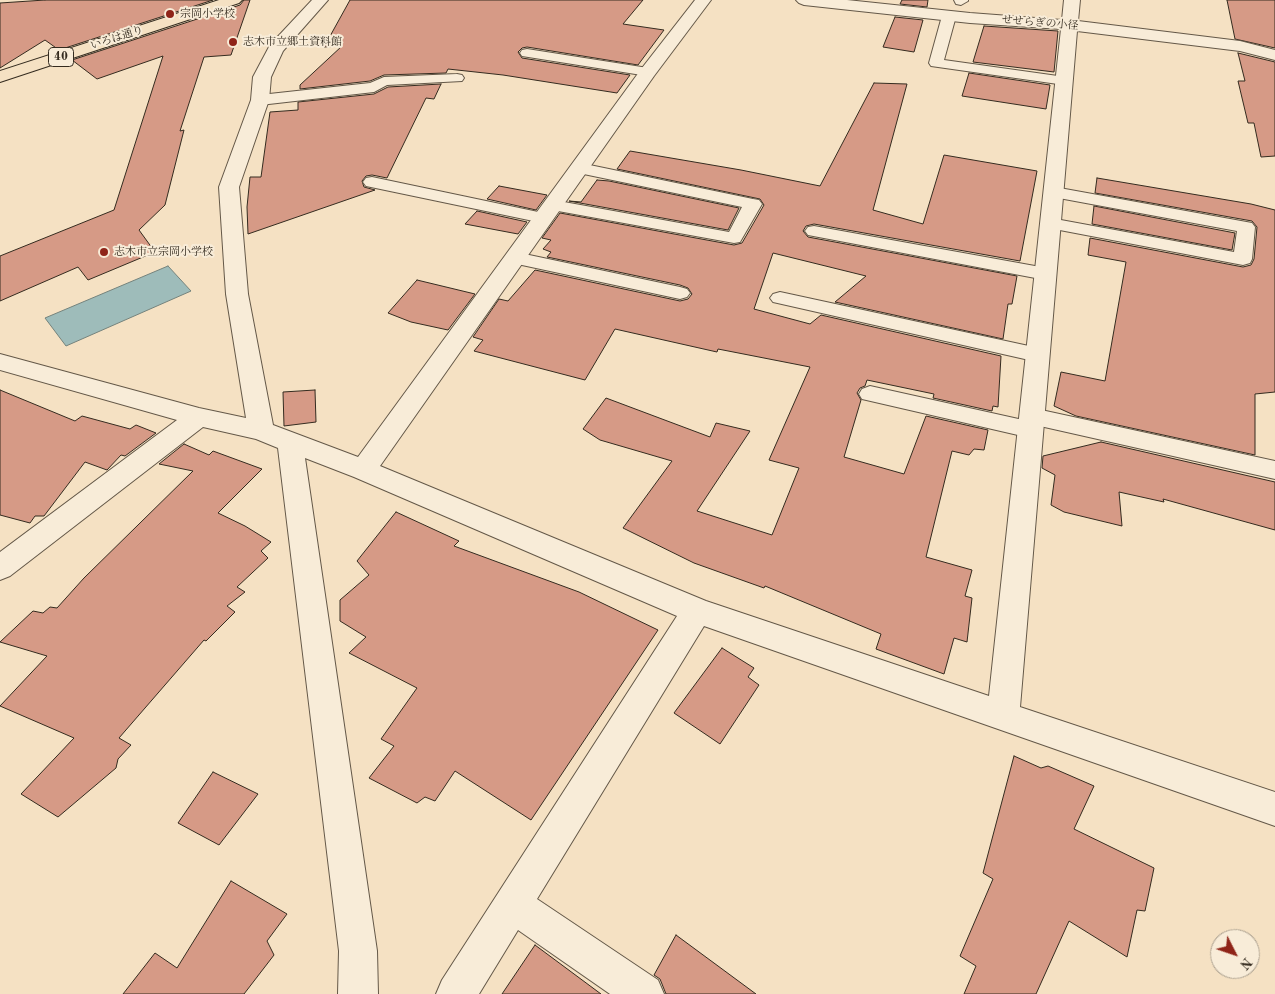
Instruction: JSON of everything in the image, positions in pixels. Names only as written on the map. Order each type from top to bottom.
[{"type":"main road","name":"いろは通り","points":[[0,77],[234,0]]},
{"type":"street","points":[[320,0],[276,49],[262,78],[260,100],[229,187],[237,294],[276,437],[358,951],[358,994]]},
{"type":"street","points":[[363,470],[648,72],[703,0]]},
{"type":"street","name":"せせらぎの小径","points":[[804,0],[1071,12],[1240,46],[1275,55]]},
{"type":"street","name":"せせらぎの小径","points":[[951,8],[961,0],[979,2]]},
{"type":"street","points":[[1003,717],[1071,12]]},
{"type":"street","points":[[1209,27],[1248,32]]},
{"type":"street","points":[[0,362],[276,437],[363,470],[698,611],[1275,809]]},
{"type":"street","points":[[0,568],[199,417]]},
{"type":"street","points":[[456,994],[698,611]]},
{"type":"street","points":[[513,904],[644,994]]},
{"type":"lane","points":[[951,8],[936,63],[1065,81]]},
{"type":"lane","points":[[527,53],[648,72]]},
{"type":"lane","points":[[260,100],[374,87],[384,81],[457,78]]},
{"type":"lane","points":[[372,182],[548,211],[734,238],[754,204],[580,168]]},
{"type":"lane","points":[[1050,223],[1243,260],[1246,227],[1054,192]]},
{"type":"lane","points":[[814,231],[1046,274]]},
{"type":"lane","points":[[515,258],[680,294]]},
{"type":"lane","points":[[780,298],[1038,355]]},
{"type":"lane","points":[[870,394],[1275,470]]},
{"type":"water","points":[[168,266],[191,291],[66,346],[45,318]]},
{"type":"building","points":[[45,0],[213,0],[59,50],[45,40],[0,68],[0,3]]},
{"type":"building","points":[[244,0],[250,0],[231,55],[204,57],[180,131],[184,130],[165,205],[139,230],[155,252],[88,280],[78,267],[0,301],[0,256],[114,210],[163,56],[97,79],[72,60],[240,5]]},
{"type":"building","points":[[350,0],[643,0],[623,24],[664,30],[638,65],[527,47],[522,48],[518,52],[522,58],[630,75],[617,93],[503,75],[448,69],[446,73],[384,75],[370,81],[300,89],[300,85],[342,46],[324,47]]},
{"type":"building","points":[[902,0],[928,0],[927,7],[900,4]]},
{"type":"building","points":[[1227,0],[1275,0],[1275,48],[1235,39]]},
{"type":"building","points":[[895,17],[923,20],[914,52],[883,47]]},
{"type":"building","points":[[984,26],[1058,31],[1054,72],[973,62]]},
{"type":"building","points":[[1238,53],[1275,62],[1275,156],[1261,157],[1254,123],[1248,123],[1238,81],[1245,81]]},
{"type":"building","points":[[969,73],[1050,85],[1046,109],[962,96]]},
{"type":"building","points":[[874,83],[907,84],[873,210],[923,224],[944,155],[1037,171],[1020,261],[814,224],[806,226],[803,231],[808,237],[1017,276],[1012,304],[1008,304],[1003,339],[835,302],[866,276],[773,253],[754,309],[810,324],[821,315],[1001,356],[998,407],[993,406],[992,411],[933,398],[934,394],[867,380],[865,386],[860,388],[857,393],[861,400],[844,457],[904,474],[926,416],[988,430],[984,450],[974,449],[969,455],[952,451],[926,557],[972,570],[965,596],[972,598],[967,642],[954,638],[944,674],[876,649],[881,634],[765,586],[764,588],[694,563],[623,528],[672,461],[600,440],[583,429],[606,398],[710,437],[716,423],[750,431],[697,511],[772,535],[799,468],[769,460],[810,367],[718,349],[717,352],[615,329],[585,380],[474,351],[483,340],[473,337],[499,299],[508,301],[535,270],[680,301],[688,299],[692,294],[688,288],[680,285],[547,257],[551,252],[543,249],[551,240],[542,238],[560,213],[734,245],[742,243],[764,205],[760,199],[617,169],[630,151],[820,186]]},
{"type":"building","points":[[441,84],[434,99],[426,98],[387,178],[372,175],[366,176],[362,181],[364,187],[375,190],[248,234],[247,207],[250,177],[261,177],[270,112],[298,110],[298,102],[374,94],[388,87]]},
{"type":"building","points":[[1097,178],[1251,204],[1275,210],[1275,392],[1255,394],[1255,455],[1076,416],[1054,406],[1061,372],[1105,381],[1126,262],[1088,255],[1090,238],[1243,267],[1251,265],[1254,259],[1257,227],[1252,221],[1095,193]]},
{"type":"building","points":[[597,180],[739,208],[728,230],[569,201],[581,202]]},
{"type":"building","points":[[499,186],[547,195],[536,210],[487,199]]},
{"type":"building","points":[[1094,206],[1235,233],[1232,250],[1092,224]]},
{"type":"building","points":[[477,211],[527,222],[518,234],[465,224]]},
{"type":"building","points":[[417,280],[475,294],[448,330],[411,322],[388,313]]},
{"type":"building","points":[[0,390],[75,421],[82,416],[130,429],[136,425],[156,433],[125,456],[121,455],[107,470],[85,462],[44,516],[35,516],[30,523],[0,515]]},
{"type":"building","points":[[315,390],[316,422],[284,426],[283,392]]},
{"type":"building","points":[[1101,442],[1275,482],[1275,530],[1163,499],[1164,502],[1119,492],[1122,526],[1064,512],[1051,505],[1055,475],[1042,468],[1043,456]]},
{"type":"building","points":[[184,444],[209,455],[213,451],[262,469],[218,513],[245,526],[271,542],[261,551],[268,558],[237,587],[245,592],[227,606],[235,612],[206,641],[204,640],[119,738],[131,745],[118,759],[116,768],[58,817],[21,794],[74,738],[0,706],[47,656],[0,642],[33,611],[43,613],[50,607],[57,608],[84,578],[193,471],[159,464]]},
{"type":"building","points":[[396,512],[459,541],[454,546],[579,592],[658,630],[531,820],[455,771],[435,801],[425,797],[417,803],[369,778],[394,746],[381,739],[417,688],[349,653],[366,637],[340,621],[340,600],[369,575],[357,561]]},
{"type":"building","points":[[722,648],[754,668],[748,677],[759,685],[720,744],[674,713]]},
{"type":"building","points":[[1014,756],[1041,768],[1048,766],[1094,786],[1074,829],[1154,868],[1145,911],[1137,910],[1127,957],[1069,921],[1036,994],[964,994],[976,966],[960,956],[993,879],[983,873]]},
{"type":"building","points":[[213,772],[258,794],[219,845],[178,823]]},
{"type":"building","points":[[231,881],[287,914],[267,941],[274,955],[244,994],[123,994],[155,953],[177,968]]},
{"type":"building","points":[[676,935],[756,994],[666,994],[660,979],[654,975]]},
{"type":"building","points":[[535,945],[601,994],[502,994]]},
{"type":"place","name":"宗岡小学校","points":[[170,14]]},
{"type":"place","name":"志木市立郷土資料館","points":[[233,42]]},
{"type":"place","name":"志木市立宗岡小学校","points":[[104,252]]}]
